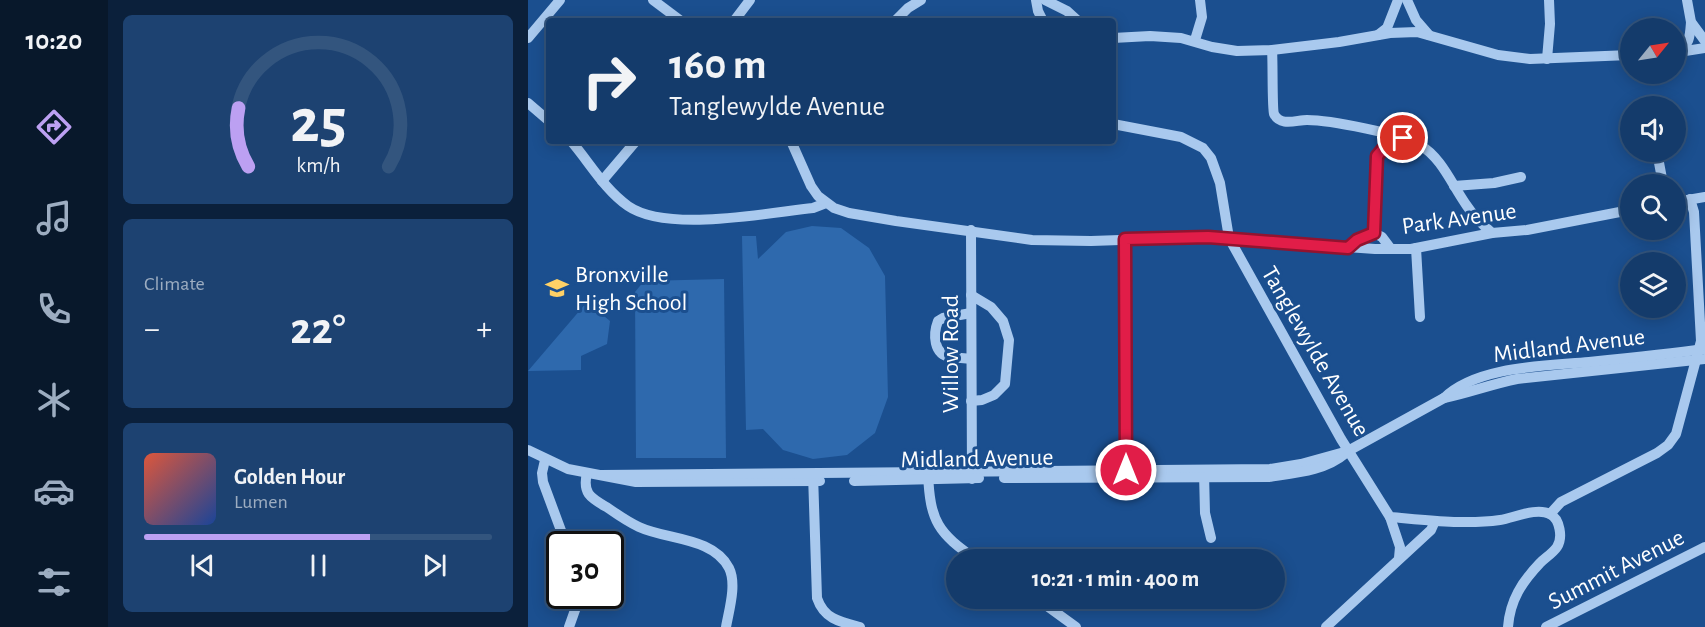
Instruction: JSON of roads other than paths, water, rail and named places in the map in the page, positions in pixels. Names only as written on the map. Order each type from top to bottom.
[{"type":"street","points":[[528,38],[560,0]]},
{"type":"street","points":[[653,0],[677,18]]},
{"type":"street","points":[[736,18],[750,0]]},
{"type":"street","points":[[898,18],[921,0]]},
{"type":"street","points":[[1036,0],[1041,18]]},
{"type":"street","points":[[1046,0],[1067,11],[1075,18]]},
{"type":"street","points":[[1195,40],[1202,17],[1200,0]]},
{"type":"street","points":[[1378,35],[1387,28],[1398,0]]},
{"type":"street","points":[[1407,0],[1421,28],[1431,36]]},
{"type":"street","points":[[1547,59],[1550,24],[1549,0]]},
{"type":"street","points":[[1687,0],[1691,22],[1705,40]]},
{"type":"street","points":[[1686,45],[1691,22]]},
{"type":"street","points":[[1116,38],[1150,36],[1195,40],[1212,47],[1238,51],[1272,50],[1378,35],[1417,32],[1498,55],[1530,59],[1620,55]]},
{"type":"street","points":[[1686,51],[1705,48]]},
{"type":"street","points":[[1272,50],[1274,77],[1272,111],[1277,118],[1284,122],[1308,120],[1330,123],[1403,138],[1427,149],[1474,216],[1492,233]]},
{"type":"street","points":[[528,103],[546,118]]},
{"type":"street","points":[[792,144],[811,186],[826,203],[849,213],[1032,240],[1229,238],[1216,170],[1211,158],[1203,148],[1181,137],[1116,125]]},
{"type":"street","points":[[1374,233],[1377,156],[1384,148],[1403,138]]},
{"type":"street","points":[[573,144],[602,181],[625,203],[637,211],[657,217],[692,220],[813,208],[826,203]]},
{"type":"street","points":[[602,181],[633,144]]},
{"type":"street","points":[[1454,186],[1494,183],[1521,177]]},
{"type":"street","points":[[1686,200],[1705,197]]},
{"type":"street","points":[[1550,514],[1561,502],[1657,453],[1668,446],[1676,434],[1701,355],[1694,212],[1690,199]]},
{"type":"street","name":"Park Avenue","points":[[1229,238],[1348,248],[1416,248],[1462,238],[1527,230],[1620,212]]},
{"type":"street","points":[[1462,238],[1471,226],[1474,216]]},
{"type":"street","name":"Willow Road","points":[[971,230],[972,475]]},
{"type":"street","points":[[1348,248],[1357,240],[1374,233],[1382,237],[1391,249]]},
{"type":"street","name":"Tanglewylde Avenue","points":[[1229,238],[1348,451],[1390,517],[1400,547],[1399,558]]},
{"type":"street","points":[[1125,239],[1126,474]]},
{"type":"street","points":[[1416,248],[1420,317]]},
{"type":"street","points":[[971,295],[991,307],[1003,321],[1009,340],[1005,384],[994,395],[982,400],[971,401]]},
{"type":"street","points":[[971,313],[938,321],[934,339],[942,353],[949,358],[971,359]]},
{"type":"street","name":"Midland Avenue","points":[[528,450],[568,469],[601,475],[813,477],[1204,474],[1270,469],[1301,464],[1348,451],[1444,398],[1455,387],[1483,377],[1522,369],[1701,355]]},
{"type":"street","points":[[545,460],[542,473],[543,482],[562,531]]},
{"type":"street","points":[[587,473],[584,486],[586,492],[603,505],[639,527],[711,550],[723,558],[730,570],[732,586],[726,627]]},
{"type":"street","points":[[1204,474],[1205,513],[1211,538]]},
{"type":"street","points":[[928,476],[932,510],[942,532],[961,549]]},
{"type":"street","points":[[813,477],[816,584],[819,605],[831,618],[860,627]]},
{"type":"street","points":[[1390,517],[1435,521],[1493,521],[1536,512],[1550,514],[1560,530],[1557,546],[1520,588],[1515,597],[1510,625]]},
{"type":"street","points":[[1326,627],[1431,530],[1435,521]]},
{"type":"street","name":"Summit Avenue","points":[[1546,627],[1705,548]]},
{"type":"street","points":[[569,627],[575,609]]},
{"type":"street","points":[[1051,609],[1076,627]]},
{"type":"place","name":"Bronxville High School","points":[[557,288]]}]
